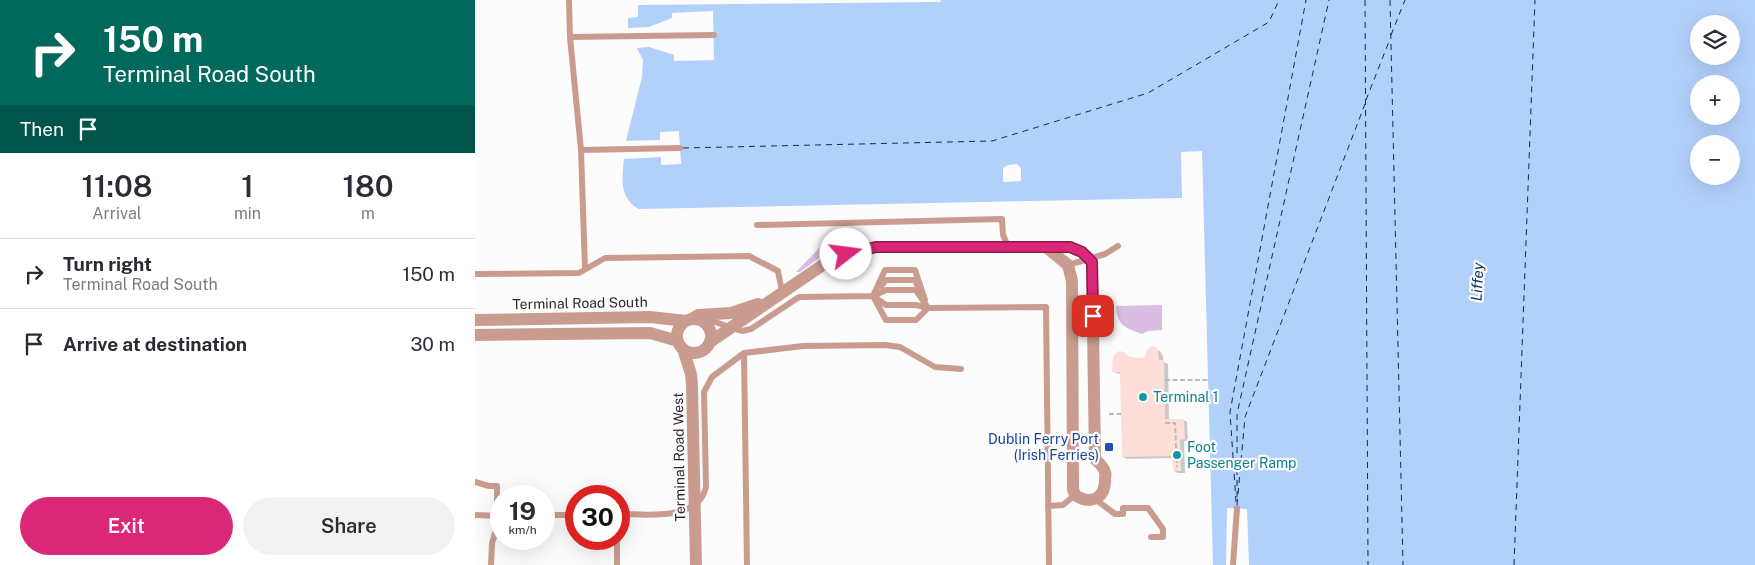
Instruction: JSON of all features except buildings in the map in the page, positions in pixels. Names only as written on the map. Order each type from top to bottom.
[{"type":"street","name":"Terminal Road South","points":[[710,342],[833,258],[876,247],[1070,247],[1082,252],[1089,259]]},
{"type":"street","points":[[1046,247],[1067,265],[1072,282],[1073,489],[1075,495],[1080,499],[1095,499],[1101,496],[1105,489],[1105,472],[1095,459],[1092,262],[1089,259]]},
{"type":"street","name":"Terminal Road South","points":[[475,320],[650,317],[693,320],[698,315],[731,313],[777,296]]},
{"type":"street","points":[[475,335],[650,333],[680,345],[687,352],[698,353],[707,347],[710,342],[711,332],[705,323],[693,320],[678,330],[680,345]]},
{"type":"street","name":"Terminal Road West","points":[[680,345],[691,374],[696,565]]},
{"type":"street","points":[[1073,370],[1093,370]]},
{"type":"lane","points":[[569,0],[570,37],[581,150],[585,269]]},
{"type":"lane","points":[[570,37],[714,34]]},
{"type":"lane","points":[[581,150],[680,148]]},
{"type":"lane","points":[[757,225],[1002,219],[1003,235],[1008,246]]},
{"type":"lane","points":[[1067,265],[1105,254],[1118,246]]},
{"type":"lane","points":[[475,274],[579,273],[605,258],[749,256],[778,270],[777,296]]},
{"type":"lane","points":[[873,296],[885,270],[915,270],[928,308]]},
{"type":"lane","points":[[873,296],[886,280],[915,280],[928,308]]},
{"type":"lane","points":[[693,320],[712,321],[742,331],[751,330],[799,297],[873,296],[886,290],[916,290],[928,308]]},
{"type":"lane","points":[[873,296],[886,305],[916,305],[928,308],[1046,307],[1049,565]]},
{"type":"lane","points":[[873,296],[886,320],[916,320],[928,308]]},
{"type":"lane","points":[[630,514],[680,513],[695,505],[705,494],[704,392],[712,377],[744,353],[803,346],[885,345],[900,347],[935,367],[961,369]]},
{"type":"lane","points":[[744,353],[747,565]]},
{"type":"lane","points":[[475,482],[490,486]]},
{"type":"lane","points":[[1048,506],[1063,505],[1075,495]]},
{"type":"lane","points":[[1095,499],[1115,514],[1123,514],[1123,508],[1148,508],[1163,529],[1163,536],[1151,537]]},
{"type":"lane","points":[[1233,565],[1237,508]]},
{"type":"lane","points":[[475,515],[490,516]]},
{"type":"lane","points":[[491,565],[492,550]]},
{"type":"lane","points":[[617,550],[617,565]]},
{"type":"path","points":[[1165,380],[1208,380]]},
{"type":"path","points":[[1109,414],[1121,414]]},
{"type":"path","points":[[1165,423],[1175,423],[1177,466]]},
{"type":"shaded area","points":[[830,237],[859,237],[862,244],[826,253],[800,272],[796,272]]},
{"type":"shaded area","points":[[1162,305],[1162,330],[1148,331],[1142,334],[1131,330],[1120,322],[1116,306]]},
{"type":"water","name":"Liffey","points":[[941,0],[1755,0],[1755,565],[1249,565],[1247,509],[1227,508],[1226,565],[1213,565],[1202,151],[1181,152],[1182,198],[639,209],[633,205],[625,194],[623,187],[624,159],[661,157],[661,165],[681,164],[679,131],[660,132],[660,140],[626,141],[642,77],[643,60],[637,48],[649,47],[674,55],[674,61],[714,60],[713,11],[672,13],[672,18],[649,27],[628,28],[628,18],[638,17],[638,5],[940,2]]},
{"type":"pier","points":[[1017,164],[1021,168],[1021,181],[1003,182],[1003,168],[1008,165]]},
{"type":"ferry route","points":[[683,148],[992,141],[1148,93],[1269,22],[1279,0]]},
{"type":"ferry route","points":[[1236,502],[1230,412],[1306,0]]},
{"type":"ferry route","points":[[1237,497],[1237,414],[1329,0]]},
{"type":"ferry route","points":[[1365,0],[1368,565]]},
{"type":"ferry route","points":[[1390,0],[1403,565]]},
{"type":"ferry route","points":[[1391,35],[1405,0]]},
{"type":"ferry route","points":[[1514,565],[1535,0]]},
{"type":"ferry route","points":[[1366,100],[1390,39]]},
{"type":"ferry route","points":[[1237,505],[1245,417],[1365,104]]},
{"type":"place","name":"Terminal 1","points":[[1143,397]]},
{"type":"place","name":"Dublin Ferry Port (Irish Ferries)","points":[[1109,447]]},
{"type":"place","name":"Foot Passenger Ramp","points":[[1177,455]]},
{"type":"route","points":[[846,254],[876,247],[1070,247],[1082,252],[1092,262],[1093,316]]}]
